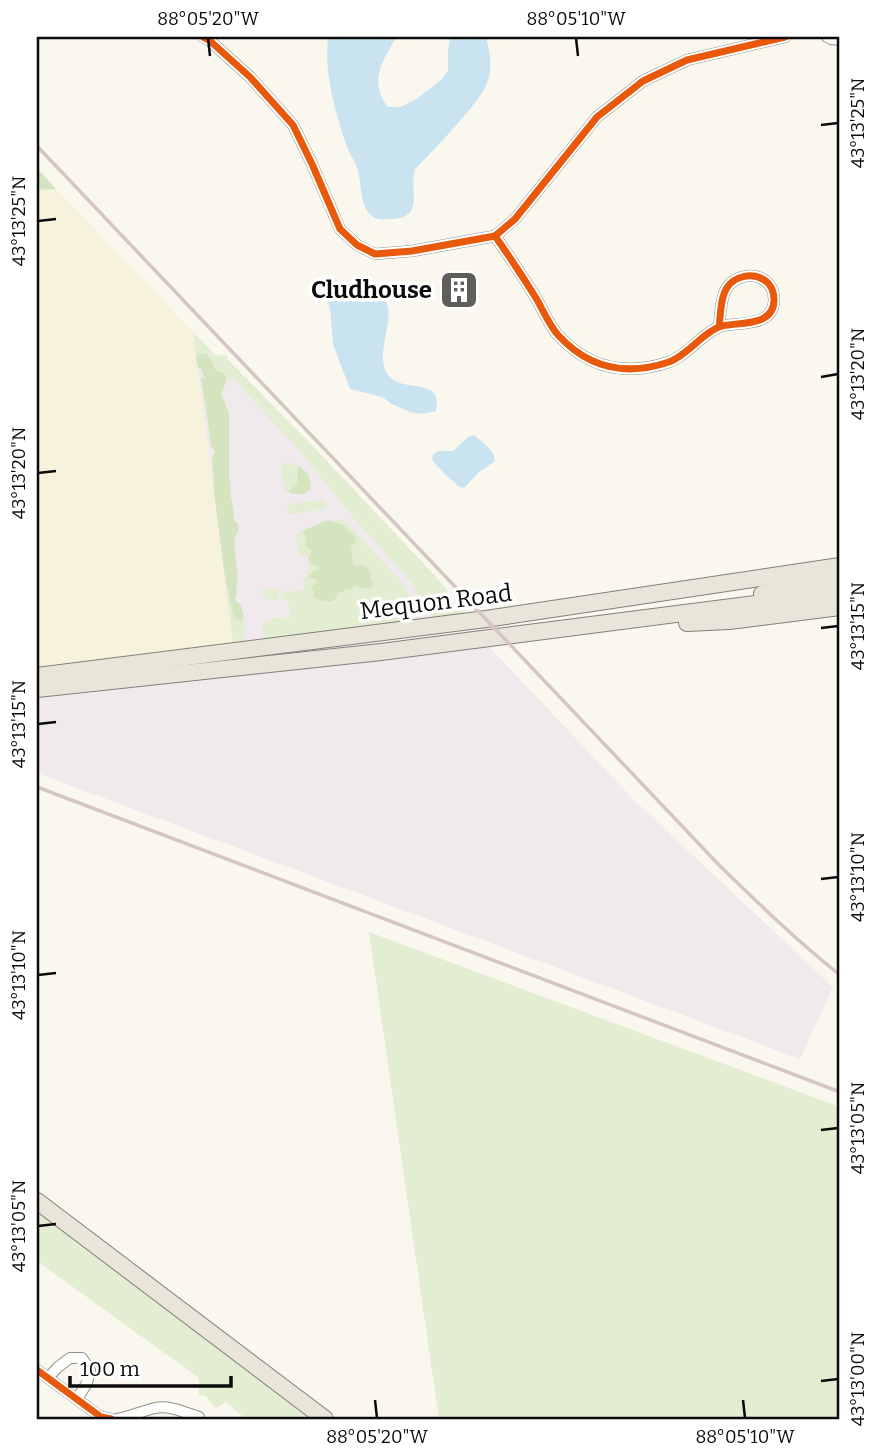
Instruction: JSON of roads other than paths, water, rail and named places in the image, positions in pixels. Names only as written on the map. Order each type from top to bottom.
[{"type":"main road","name":"Mequon Road","points":[[37,676],[486,620],[840,566]]},
{"type":"main road","points":[[685,614],[720,603],[808,583],[840,579]]},
{"type":"main road","name":"Mequon Road","points":[[37,689],[381,652],[840,593]]},
{"type":"main road","points":[[643,619],[670,624],[729,621],[840,607]]},
{"type":"main road","points":[[37,1201],[325,1419]]},
{"type":"street","points":[[203,37],[250,77],[293,125],[340,229],[357,246],[375,254],[412,251],[495,236],[514,219],[597,117],[643,81],[687,60],[785,37]]},
{"type":"street","points":[[827,37],[840,40]]},
{"type":"street","points":[[495,236],[517,267],[556,334],[579,354],[614,369],[648,368],[673,361],[719,327],[755,322],[768,315],[774,302],[771,287],[763,278],[739,276],[728,285],[719,327]]},
{"type":"street","points":[[48,1378],[70,1358],[82,1358],[90,1370],[87,1383],[77,1399]]},
{"type":"street","points":[[37,1370],[100,1416],[111,1419]]},
{"type":"street","points":[[117,1419],[157,1407],[182,1411],[199,1418]]},
{"type":"water","points":[[328,37],[396,37],[382,63],[378,80],[382,98],[388,107],[401,107],[418,98],[448,71],[450,37],[486,37],[491,67],[485,88],[471,108],[415,169],[413,207],[405,216],[377,219],[365,206],[357,168],[338,120],[332,93]]},
{"type":"water","points":[[330,278],[373,289],[385,299],[388,321],[383,358],[385,369],[391,378],[398,382],[422,387],[435,394],[436,411],[422,414],[410,412],[382,397],[350,389],[333,344],[325,283]]},
{"type":"water","points":[[474,435],[490,449],[495,461],[462,488],[432,460],[433,454],[453,451]]},
{"type":"railway","points":[[37,146],[719,865],[763,908],[840,975]]},
{"type":"railway","points":[[37,787],[840,1092]]},
{"type":"place","name":"Cludhouse","points":[[459,290]]}]
